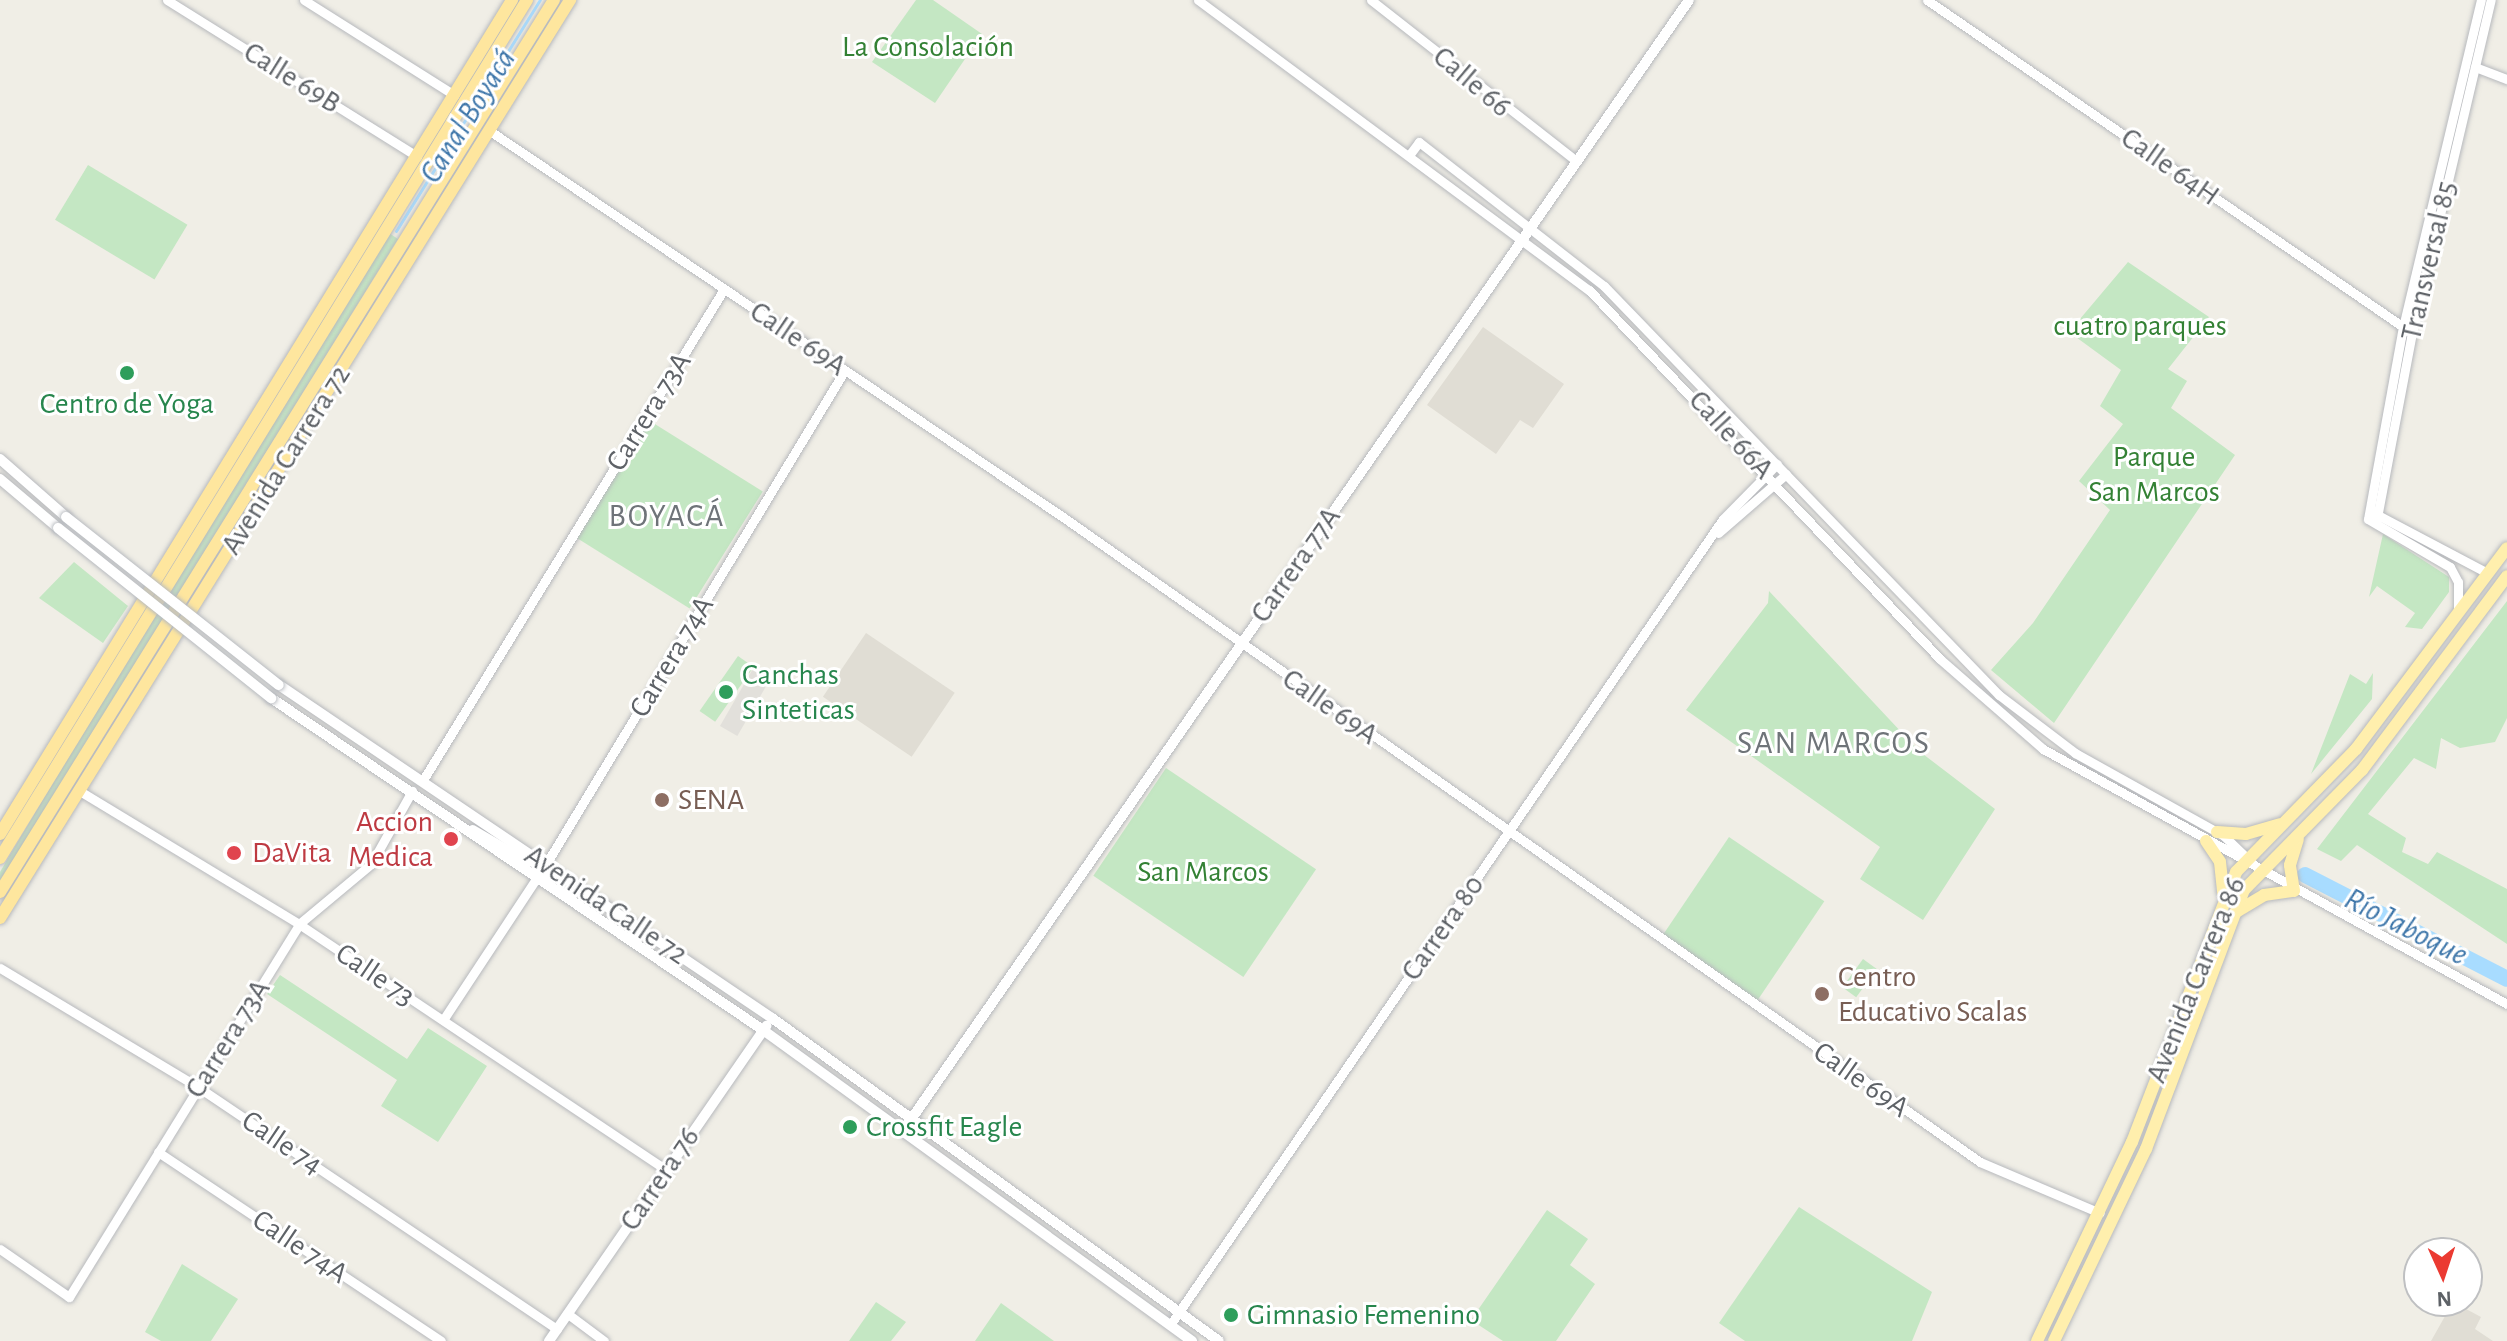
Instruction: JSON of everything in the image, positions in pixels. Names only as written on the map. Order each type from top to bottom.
[{"type":"highway","name":"Avenida Carrera 72","points":[[0,834],[512,0]]},
{"type":"highway","name":"Avenida Carrera 72","points":[[0,858],[527,0]]},
{"type":"highway","name":"Avenida Carrera 72","points":[[0,918],[7,894],[554,0]]},
{"type":"highway","name":"Avenida Carrera 72","points":[[7,894],[78,790],[290,455],[570,0]]},
{"type":"highway","points":[[414,183],[417,156]]},
{"type":"highway","points":[[446,202],[452,166]]},
{"type":"highway","points":[[277,381],[308,355]]},
{"type":"highway","points":[[305,431],[310,399]]},
{"type":"highway","points":[[267,468],[290,455]]},
{"type":"highway","points":[[212,512],[218,477]]},
{"type":"highway","points":[[52,749],[79,729]]},
{"type":"highway","points":[[0,907],[7,894]]},
{"type":"main road","name":"Carrera 77A","points":[[903,1131],[1689,0]]},
{"type":"main road","name":"Avenida Calle 72","points":[[0,459],[66,517],[279,685],[772,1018],[1219,1341]]},
{"type":"main road","name":"Avenida Calle 72","points":[[0,479],[271,698],[411,797],[426,800],[763,1030],[1192,1341]]},
{"type":"main road","name":"Avenida Carrera 86","points":[[2037,1341],[2100,1213],[2223,896],[2245,860],[2291,819],[2384,715],[2458,609],[2507,548]]},
{"type":"main road","name":"Avenida Carrera 86","points":[[2054,1341],[2146,1149],[2233,914],[2258,873],[2300,836],[2362,770],[2507,576]]},
{"type":"main road","points":[[2217,832],[2250,833],[2291,819]]},
{"type":"main road","points":[[2233,914],[2264,895],[2294,891],[2290,865],[2300,836]]},
{"type":"main road","points":[[2206,841],[2220,862],[2223,896]]},
{"type":"main road","name":"Carrera 76","points":[[549,1341],[772,1018]]},
{"type":"street","name":"Calle 69B","points":[[167,0],[417,156]]},
{"type":"street","points":[[304,0],[454,95]]},
{"type":"street","name":"Calle 66A","points":[[1198,0],[1368,130],[1410,154],[1522,237],[1622,321],[1940,659],[2013,725],[2086,775],[2245,860]]},
{"type":"street","name":"Calle 66","points":[[1371,0],[1576,161]]},
{"type":"street","name":"Calle 64H","points":[[1927,0],[2408,330]]},
{"type":"street","name":"Transversal 85","points":[[2373,517],[2408,330],[2481,0]]},
{"type":"street","name":"Transversal 85","points":[[2408,330],[2491,0]]},
{"type":"street","points":[[2479,11],[2470,58],[2475,67],[2507,79]]},
{"type":"street","name":"Calle 69A","points":[[490,131],[845,370],[1241,644],[1509,835],[1980,1162],[2100,1213]]},
{"type":"street","name":"Calle 66A","points":[[1410,154],[1419,142],[1530,226],[1640,320],[1999,695],[2075,753],[2217,832],[2258,873],[2507,1004]]},
{"type":"street","name":"Carrera 73A","points":[[423,780],[724,289]]},
{"type":"street","name":"Carrera 74A","points":[[546,864],[845,370]]},
{"type":"street","name":"Carrera 80","points":[[1170,1325],[1718,533],[1723,519],[1777,464]]},
{"type":"street","name":"Carrera 80","points":[[1718,533],[1786,474]]},
{"type":"street","points":[[2373,517],[2486,572]]},
{"type":"street","points":[[2373,517],[2450,567],[2458,582],[2458,609]]},
{"type":"street","name":"Calle 73","points":[[78,790],[299,924],[667,1170]]},
{"type":"street","name":"Carrera 73A","points":[[0,1249],[69,1297],[299,924],[371,864],[411,797]]},
{"type":"street","points":[[464,826],[527,861],[546,864]]},
{"type":"street","points":[[443,1020],[538,876],[559,878],[614,911]]},
{"type":"street","name":"Calle 74","points":[[0,968],[198,1087],[557,1329]]},
{"type":"street","name":"Calle 74A","points":[[158,1152],[441,1341]]},
{"type":"street","points":[[568,1314],[604,1341]]},
{"type":"shaded area","points":[[1483,327],[1564,384],[1533,428],[1520,420],[1496,454],[1427,405]]},
{"type":"shaded area","points":[[866,633],[955,693],[912,757],[823,697]]},
{"type":"shaded area","points":[[754,667],[771,677],[737,736],[720,726]]},
{"type":"shaded area","points":[[2445,1317],[2481,1317],[2475,1329],[2493,1341],[2431,1341]]},
{"type":"green space","name":"La Consolación","points":[[916,0],[933,0],[982,34],[935,103],[872,62]]},
{"type":"green space","points":[[88,165],[187,225],[154,280],[55,220]]},
{"type":"green space","points":[[389,233],[398,239],[0,883],[0,872],[86,727]]},
{"type":"green space","name":"Parque San Marcos","points":[[2128,262],[2209,317],[2168,369],[2187,381],[2171,408],[2235,455],[2054,723],[1991,670],[2033,623],[2110,510],[2079,481],[2123,424],[2100,406],[2121,370],[2069,332]]},
{"type":"green space","points":[[650,421],[763,491],[690,609],[577,538]]},
{"type":"green space","points":[[2383,534],[2449,577],[2449,592],[2422,629],[2405,627],[2415,613],[2377,586],[2369,597]]},
{"type":"green space","points":[[74,562],[128,606],[103,643],[39,598]]},
{"type":"green space","points":[[1769,591],[1919,751],[1995,809],[1923,920],[1860,879],[1880,847],[1686,710],[1768,603]]},
{"type":"green space","points":[[2507,601],[2507,718],[2495,742],[2460,748],[2441,738],[2436,769],[2414,758],[2368,814],[2406,838],[2402,852],[2428,864],[2437,852],[2507,889],[2507,944],[2357,845],[2341,861],[2317,849]]},
{"type":"green space","name":"Canchas Sinteticas","points":[[738,656],[754,667],[715,722],[700,711]]},
{"type":"green space","points":[[2373,673],[2372,699],[2311,774],[2350,674],[2366,684]]},
{"type":"green space","name":"San Marcos","points":[[1166,768],[1316,869],[1243,977],[1093,876]]},
{"type":"green space","points":[[1729,837],[1824,901],[1757,1002],[1661,937]]},
{"type":"green space","points":[[1863,959],[1877,969],[1856,997],[1842,987]]},
{"type":"green space","points":[[280,975],[407,1059],[428,1028],[487,1066],[438,1142],[381,1106],[397,1080],[267,994]]},
{"type":"green space","points":[[1799,1207],[1932,1292],[1912,1341],[1745,1341],[1719,1323]]},
{"type":"green space","points":[[1547,1210],[1588,1239],[1570,1265],[1595,1284],[1556,1341],[1503,1341],[1471,1320]]},
{"type":"green space","points":[[182,1264],[238,1299],[211,1341],[161,1341],[145,1332]]},
{"type":"green space","points":[[876,1302],[906,1322],[891,1341],[849,1341]]},
{"type":"green space","points":[[1001,1303],[1054,1341],[975,1341]]},
{"type":"waterway","name":"Canal Boyacá","points":[[396,231],[540,0]]},
{"type":"waterway","name":"Río Jaboque","points":[[2305,875],[2507,979]]},
{"type":"place","name":"Centro de Yoga","points":[[127,373]]},
{"type":"place","name":"Canchas Sinteticas","points":[[726,692]]},
{"type":"place","name":"SENA","points":[[662,800]]},
{"type":"place","name":"Accion Medica","points":[[451,839]]},
{"type":"place","name":"DaVita","points":[[234,853]]},
{"type":"place","name":"Centro Educativo Scalas","points":[[1822,994]]},
{"type":"place","name":"Crossfit Eagle","points":[[850,1127]]},
{"type":"place","name":"Gimnasio Femenino","points":[[1231,1315]]},
{"type":"district","name":"BOYACÁ","points":[[667,516]]},
{"type":"district","name":"SAN MARCOS","points":[[1834,743]]},
{"type":"park label","name":"cuatro parques","points":[[2140,326]]}]
